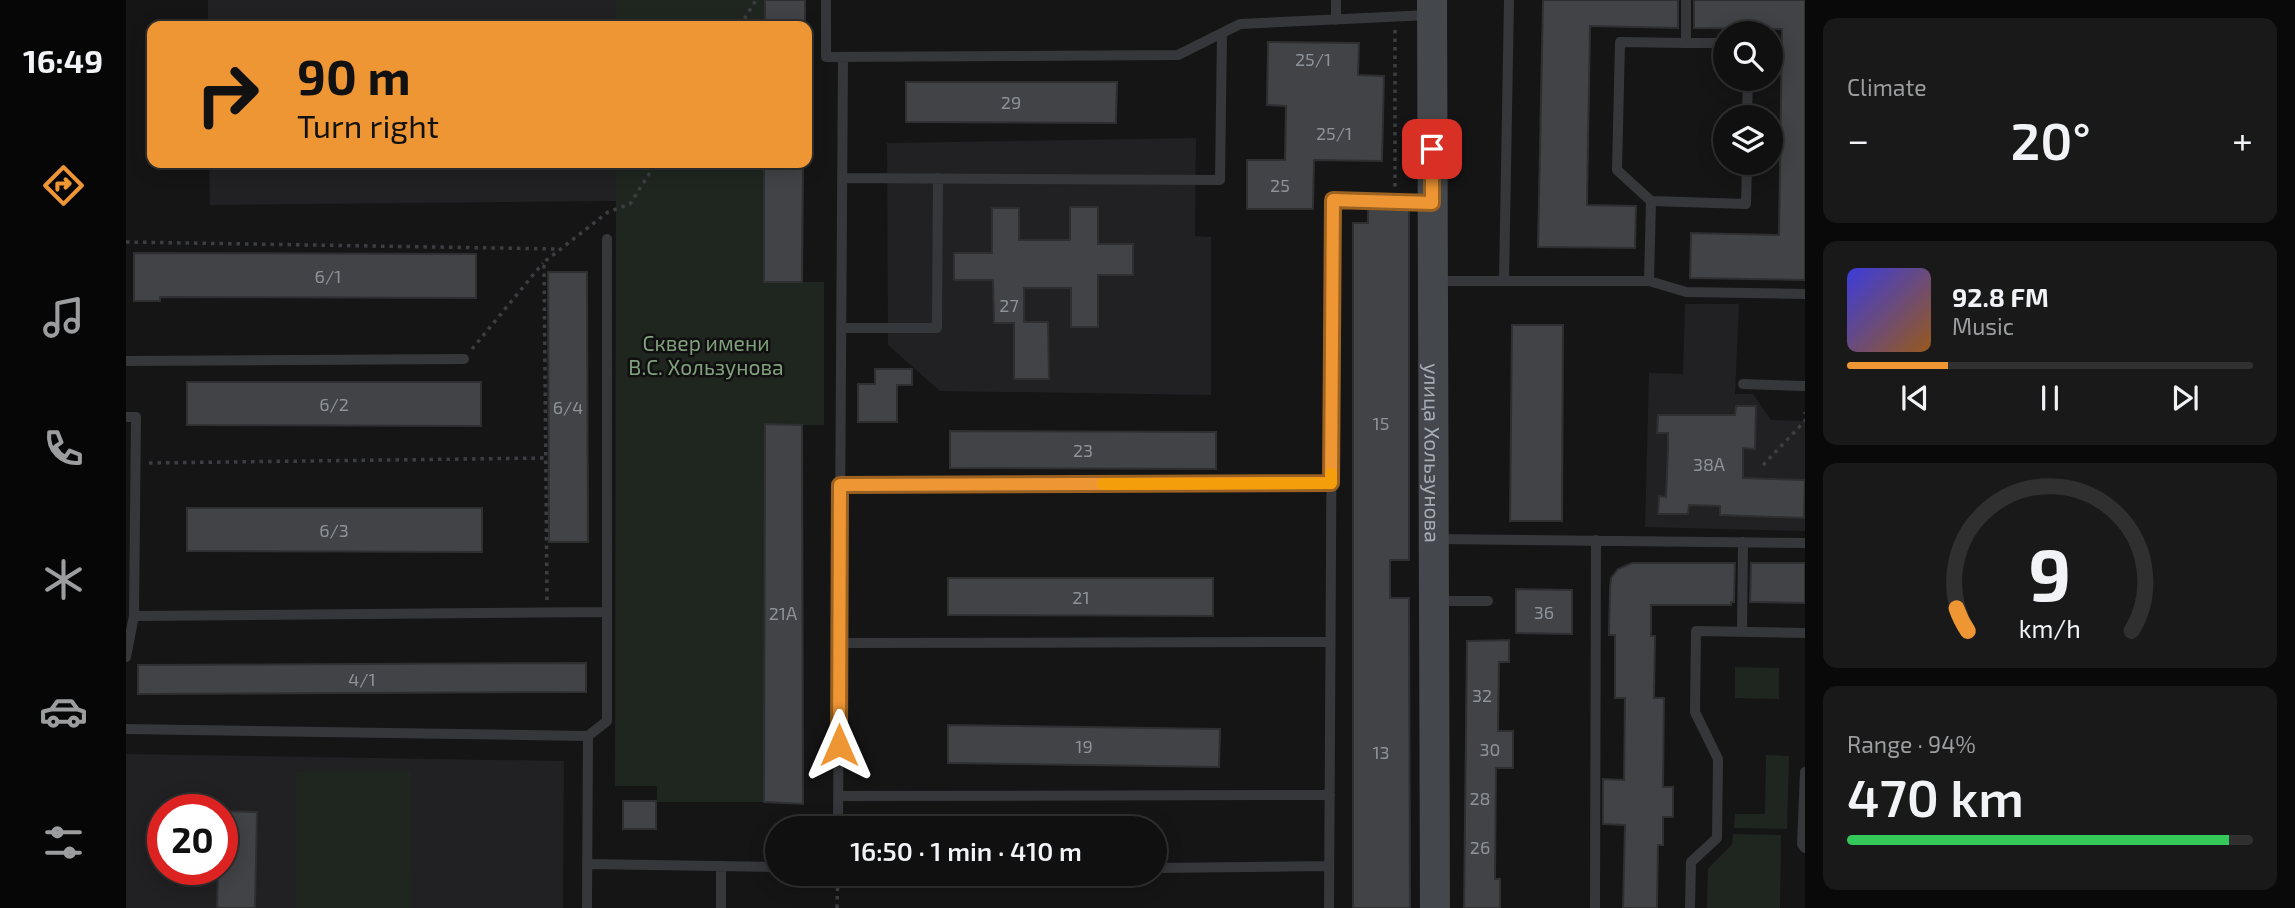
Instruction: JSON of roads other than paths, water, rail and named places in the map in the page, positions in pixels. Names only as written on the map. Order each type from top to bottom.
[{"type":"street","name":"улица Хользунова","points":[[1432,8],[1434,908]]},
{"type":"lane","points":[[826,0],[826,57],[1178,55],[1240,24],[1395,17],[1432,8]]},
{"type":"lane","points":[[1336,0],[1336,20]]},
{"type":"lane","points":[[1504,281],[1509,0]]},
{"type":"lane","points":[[1686,0],[1686,43]]},
{"type":"lane","points":[[842,178],[1220,180],[1222,33]]},
{"type":"lane","points":[[1713,43],[1620,43],[1617,170],[1651,201],[1746,204],[1747,175]]},
{"type":"lane","points":[[838,816],[843,57]]},
{"type":"lane","points":[[842,328],[937,328],[938,178]]},
{"type":"lane","points":[[1329,908],[1333,200],[1432,203]]},
{"type":"lane","points":[[1649,281],[1651,201]]},
{"type":"lane","points":[[126,729],[588,736],[607,721],[607,239]]},
{"type":"lane","points":[[1433,281],[1649,281],[1686,292],[1805,294]]},
{"type":"lane","points":[[126,361],[464,359]]},
{"type":"lane","points":[[1743,384],[1805,386]]},
{"type":"lane","points":[[126,417],[136,417],[134,616],[126,657]]},
{"type":"lane","points":[[840,485],[1331,483]]},
{"type":"lane","points":[[1433,538],[1805,543]]},
{"type":"lane","points":[[1595,908],[1596,540]]},
{"type":"lane","points":[[1742,632],[1743,542]]},
{"type":"lane","points":[[1434,601],[1488,601]]},
{"type":"lane","points":[[134,616],[607,612]]},
{"type":"lane","points":[[1690,908],[1691,862],[1717,838],[1718,759],[1695,712],[1696,631],[1805,633]]},
{"type":"lane","points":[[839,643],[1330,642]]},
{"type":"lane","points":[[587,908],[588,736]]},
{"type":"lane","points":[[1805,772],[1802,844],[1805,848]]},
{"type":"lane","points":[[838,796],[1330,795]]},
{"type":"lane","points":[[587,864],[765,867]]},
{"type":"lane","points":[[721,866],[721,908]]},
{"type":"lane","points":[[1167,867],[1329,866]]},
{"type":"park label","name":"Сквер имени В.С. Хользунова","points":[[706,354]]}]
